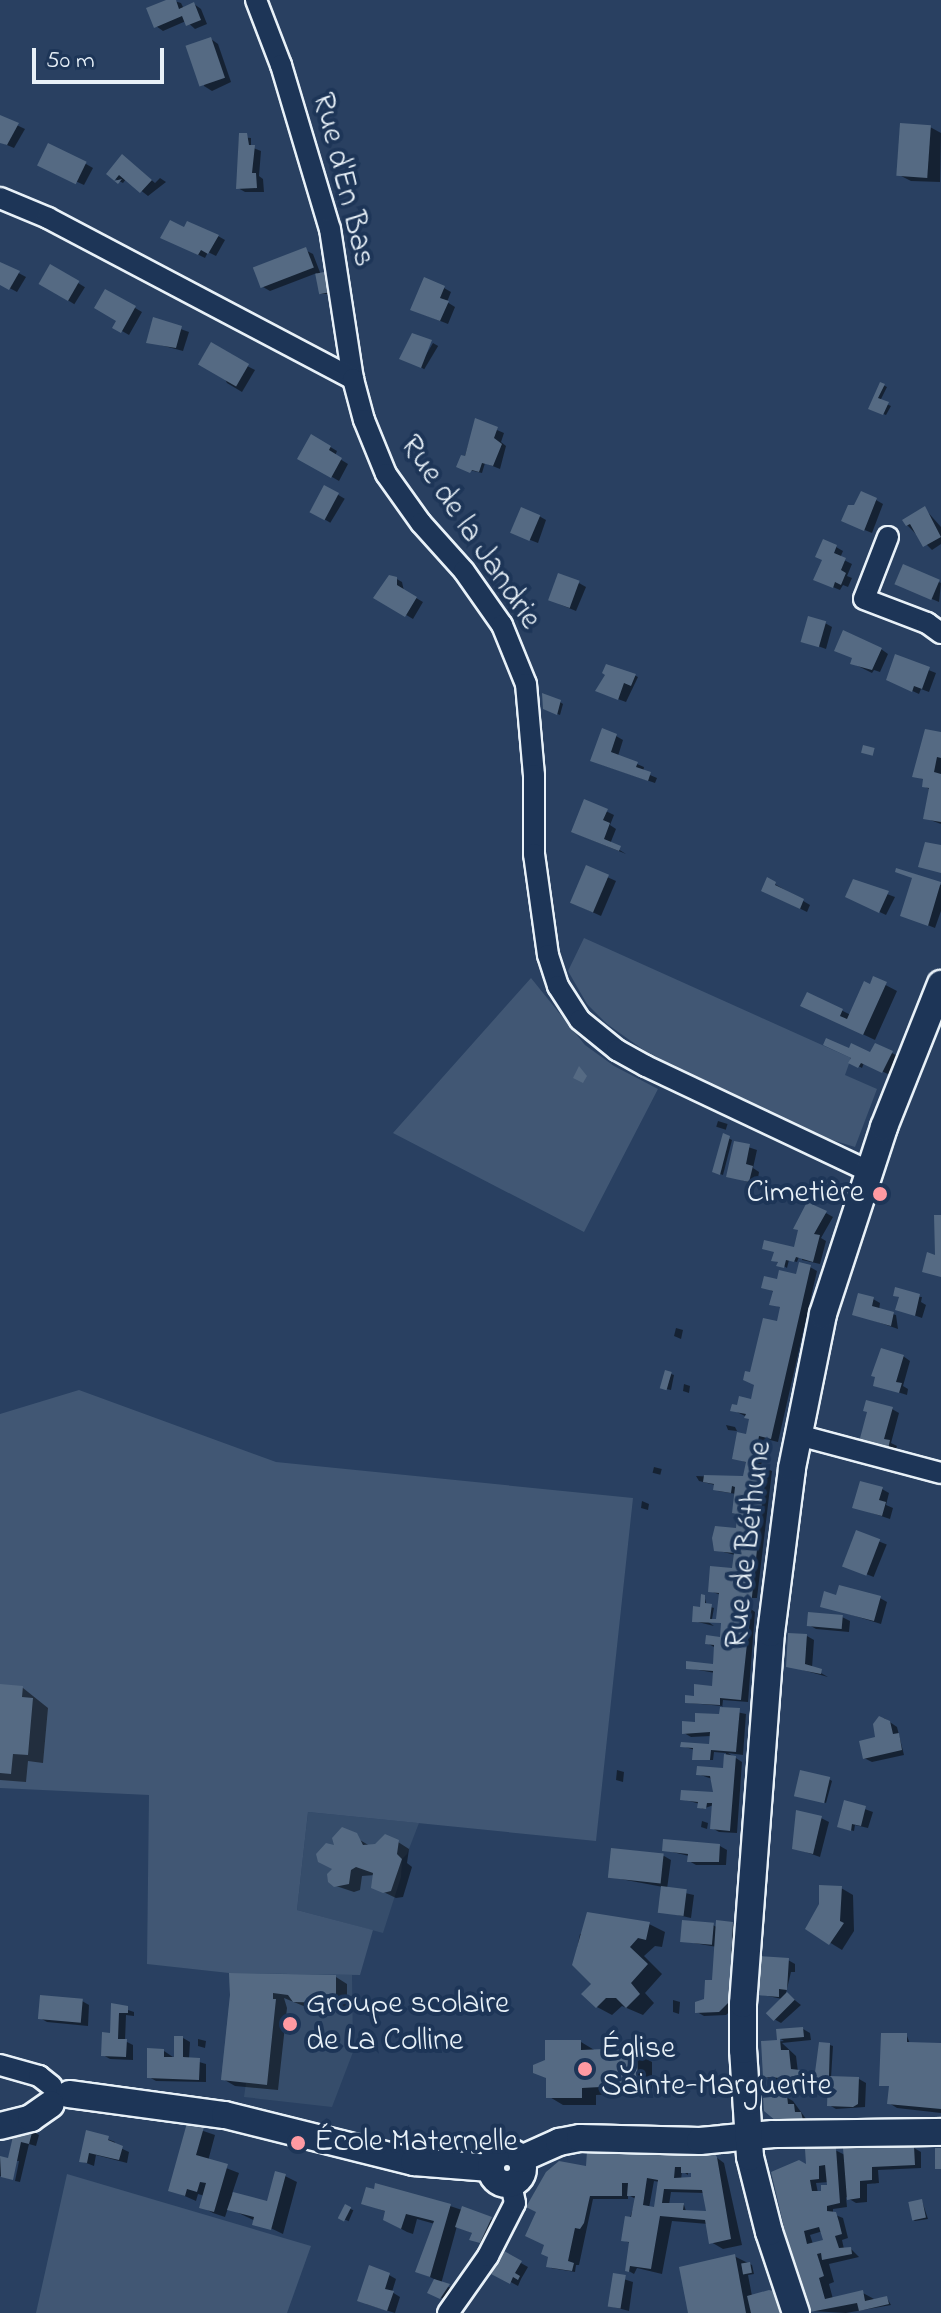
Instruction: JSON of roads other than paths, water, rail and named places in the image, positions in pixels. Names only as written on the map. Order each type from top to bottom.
[{"type":"street","name":"Rue d'En Bas","points":[[256,0],[281,65],[330,229],[353,379]]},
{"type":"street","points":[[0,198],[62,226],[353,379]]},
{"type":"street","name":"Rue de la Jandrie","points":[[353,379],[364,420],[386,474],[421,523],[464,571],[502,625],[526,684],[539,902],[548,955],[558,986],[572,1009],[592,1031],[646,1066],[870,1172]]},
{"type":"street","points":[[888,537],[864,599],[927,623],[941,633]]},
{"type":"street","name":"Rue de Béthune","points":[[796,2313],[769,2232],[748,2136],[743,2050],[745,1973],[771,1633],[798,1435],[823,1314],[884,1127],[941,984]]},
{"type":"street","points":[[798,1435],[941,1473]]},
{"type":"street","points":[[0,2065],[39,2076],[57,2095],[225,2115],[414,2162],[500,2176]]},
{"type":"street","points":[[0,2126],[31,2118],[57,2095]]},
{"type":"street","points":[[448,2313],[488,2256],[515,2203],[494,2158],[504,2152],[514,2153],[521,2159],[559,2142],[580,2138],[700,2141],[748,2136],[941,2132]]},
{"type":"place","name":"Cimetière","points":[[880,1194]]},
{"type":"place","name":"Groupe scolaire de La Colline","points":[[290,2024]]},
{"type":"place","name":"Église Sainte-Marguerite","points":[[585,2069]]},
{"type":"place","name":"École Maternelle","points":[[298,2143]]}]
